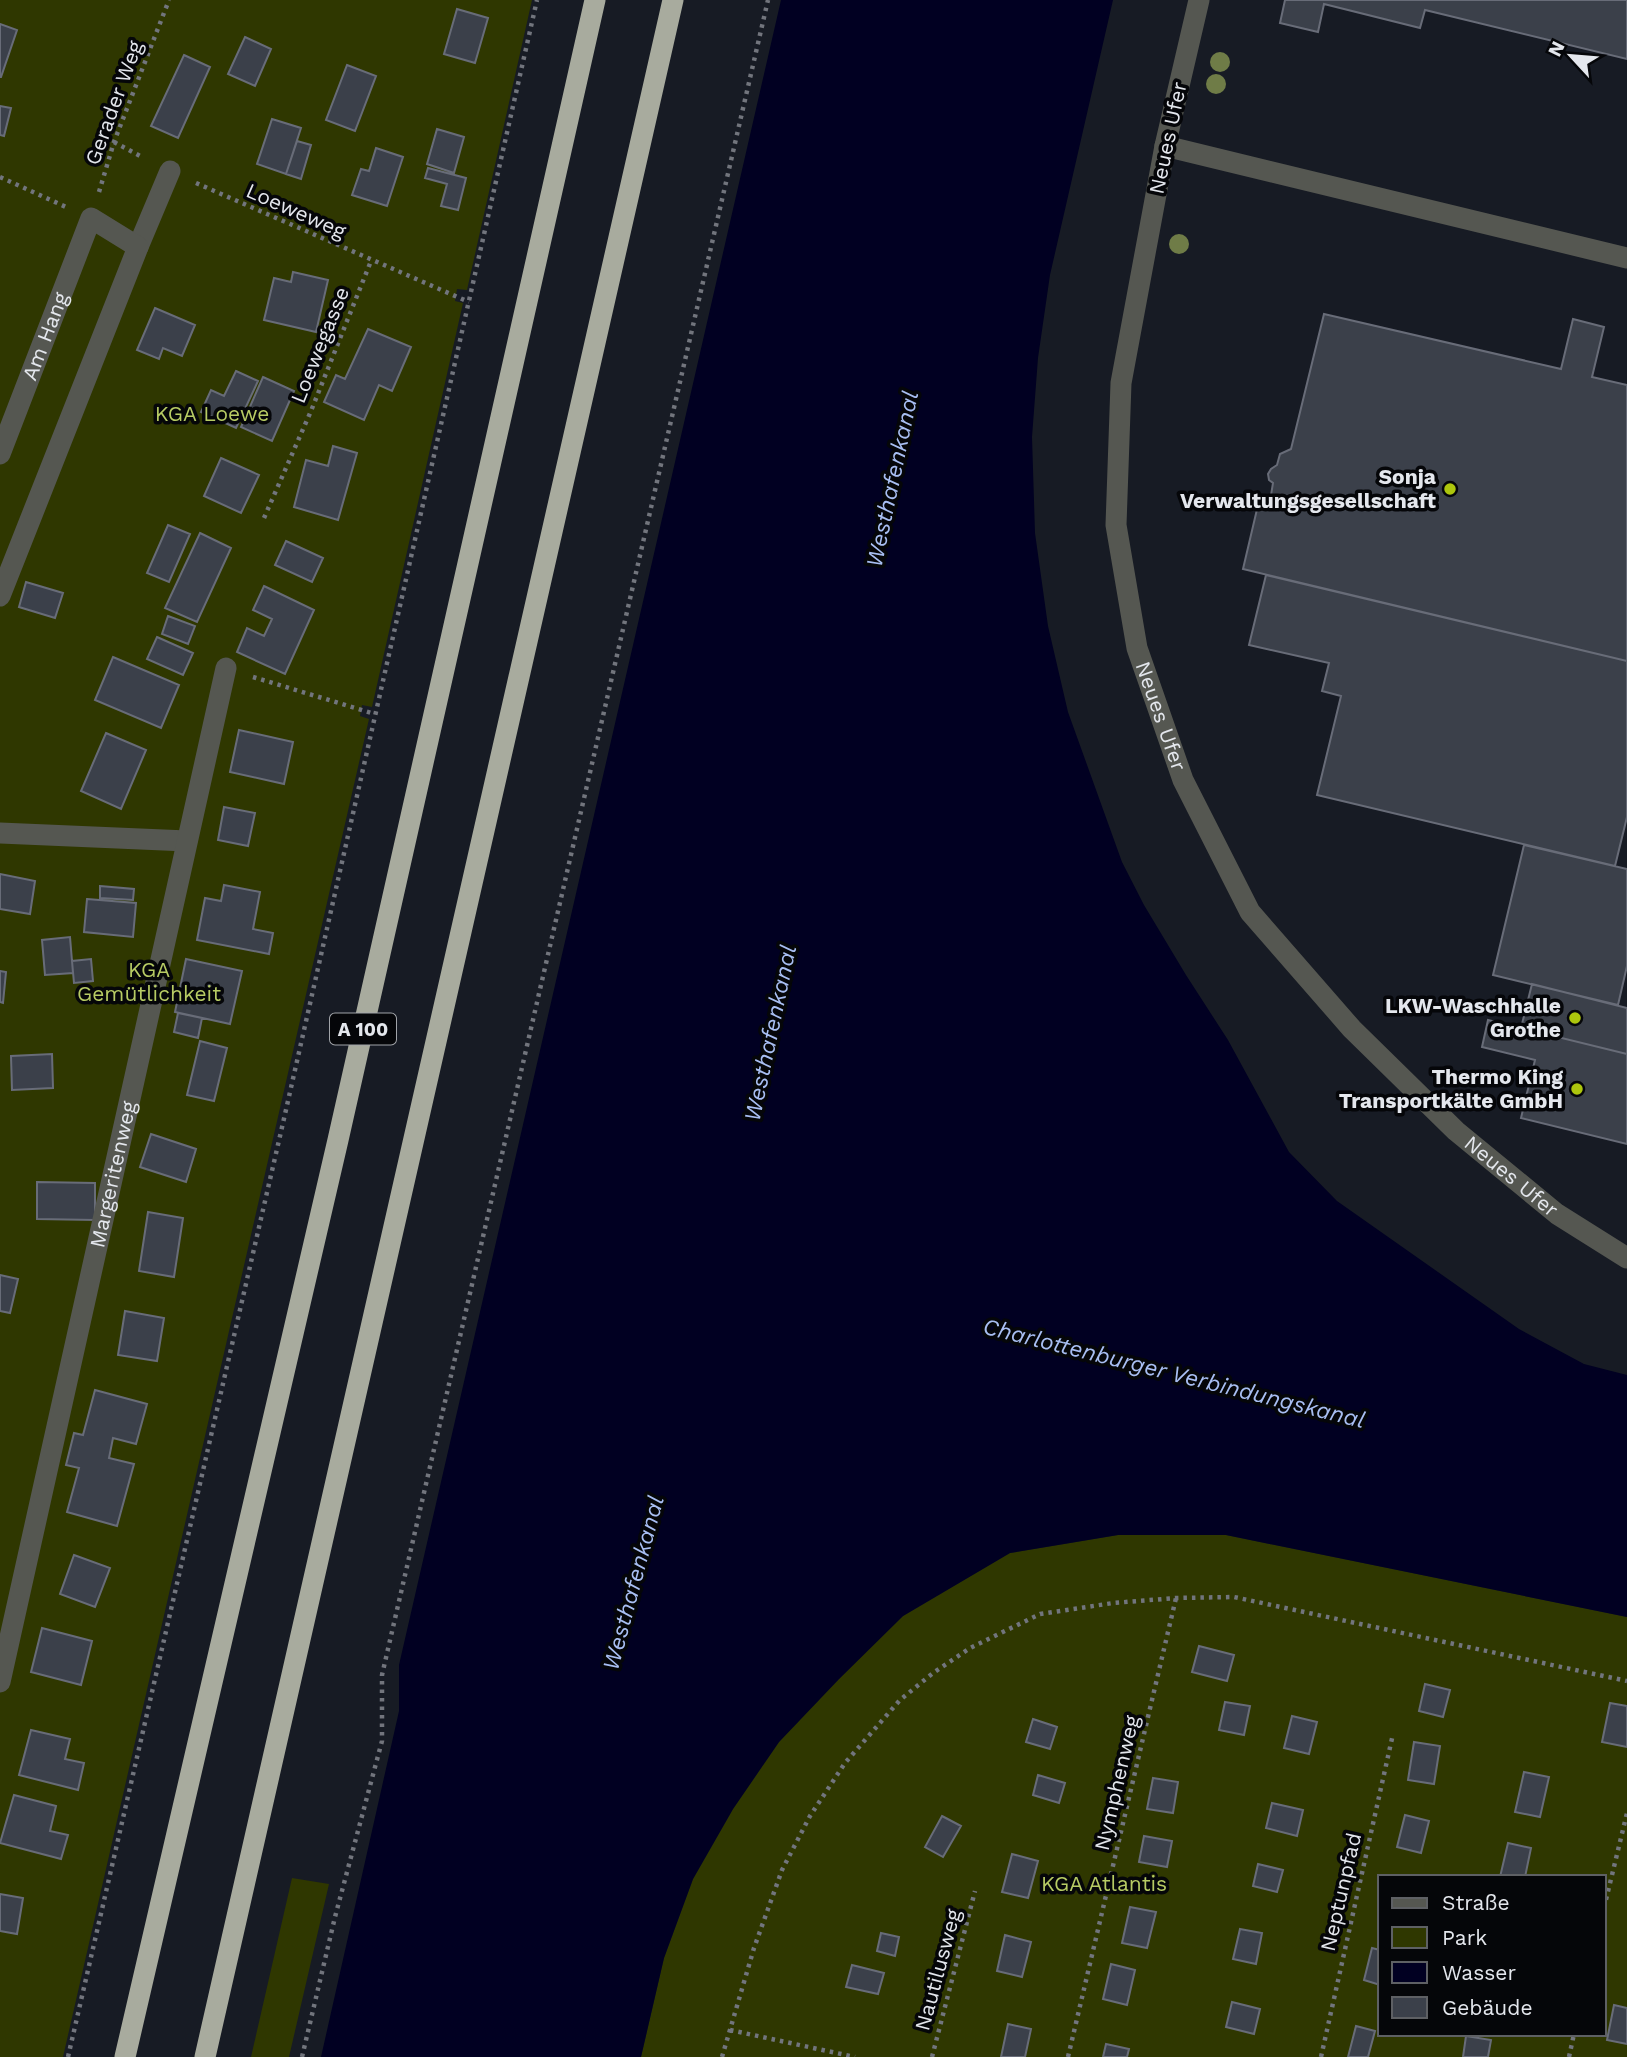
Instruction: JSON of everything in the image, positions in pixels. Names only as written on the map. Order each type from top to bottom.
[{"type":"highway","name":"A 100","points":[[125,2057],[335,1153],[595,0]]},
{"type":"highway","points":[[205,2057],[673,0]]},
{"type":"lane","name":"Neues Ufer","points":[[1199,0],[1165,146],[1121,383],[1116,525],[1137,648],[1183,780],[1250,912],[1352,1029],[1456,1130],[1556,1214],[1627,1258]]},
{"type":"lane","points":[[1165,146],[1627,258]]},
{"type":"lane","points":[[0,596],[170,171]]},
{"type":"lane","points":[[90,218],[138,247]]},
{"type":"lane","name":"Am Hang","points":[[0,454],[90,218]]},
{"type":"lane","name":"Margeritenweg","points":[[0,1682],[226,668]]},
{"type":"lane","points":[[0,833],[187,841]]},
{"type":"path","name":"Gerader Weg","points":[[90,218],[114,142],[169,0]]},
{"type":"path","points":[[68,2057],[537,0]]},
{"type":"path","points":[[302,2057],[335,1917],[382,1741],[382,1675],[768,0]]},
{"type":"path","name":"Loeweweg","points":[[114,142],[200,186],[469,302]]},
{"type":"path","points":[[0,177],[90,218]]},
{"type":"path","name":"Loewegasse","points":[[264,518],[311,411],[371,261]]},
{"type":"path","points":[[226,668],[376,714]]},
{"type":"path","points":[[722,2057],[754,1948],[782,1870],[810,1816],[845,1763],[900,1700],[933,1673],[970,1648],[1040,1614],[1113,1603],[1234,1597],[1627,1681]]},
{"type":"path","name":"Nymphenweg","points":[[1068,2057],[1176,1598]]},
{"type":"path","name":"Neptunpfad","points":[[1321,2057],[1393,1734]]},
{"type":"path","points":[[1606,1900],[1627,1813]]},
{"type":"path","name":"Nautilusweg","points":[[932,2057],[975,1891]]},
{"type":"path","points":[[730,2031],[855,2057]]},
{"type":"path","points":[[1569,2057],[1574,2036]]},
{"type":"green space","points":[[0,0],[532,0],[467,290],[457,289],[455,301],[463,303],[372,707],[362,705],[360,716],[369,719],[63,2057],[0,2057]]},
{"type":"green space","name":"KGA Atlantis","points":[[1118,1535],[1226,1535],[1627,1617],[1627,2057],[641,2057],[664,1958],[693,1879],[733,1809],[779,1742],[903,1616],[1010,1553]]},
{"type":"green space","points":[[292,1878],[329,1884],[289,2057],[251,2057]]},
{"type":"water","points":[[781,0],[1113,0],[1050,275],[1038,358],[1032,437],[1035,533],[1048,626],[1068,712],[1122,862],[1144,905],[1228,1040],[1289,1152],[1337,1201],[1519,1329],[1584,1364],[1627,1375],[1627,1617],[1226,1535],[1118,1535],[1010,1553],[903,1616],[779,1742],[733,1809],[693,1879],[664,1958],[641,2057],[321,2057],[399,1711],[399,1665]]},
{"type":"building","points":[[1285,0],[1627,0],[1627,59],[1425,10],[1420,28],[1324,4],[1318,32],[1280,23]]},
{"type":"building","points":[[457,9],[488,18],[475,63],[444,54]]},
{"type":"building","points":[[0,24],[17,30],[1,77],[0,77]]},
{"type":"building","points":[[245,37],[271,49],[255,86],[228,74]]},
{"type":"building","points":[[184,55],[210,67],[178,138],[151,126]]},
{"type":"building","points":[[347,65],[376,76],[355,131],[326,120]]},
{"type":"building","points":[[0,106],[11,108],[4,136],[0,135]]},
{"type":"building","points":[[272,119],[301,128],[286,174],[257,164]]},
{"type":"building","points":[[437,129],[464,137],[454,173],[427,164]]},
{"type":"building","points":[[297,141],[311,145],[301,179],[286,174]]},
{"type":"building","points":[[376,148],[403,157],[387,206],[352,195],[361,169],[369,171]]},
{"type":"building","points":[[428,168],[466,178],[458,210],[441,206],[447,184],[425,178]]},
{"type":"building","points":[[293,272],[328,280],[316,332],[264,320],[274,278],[291,282]]},
{"type":"building","points":[[155,308],[195,325],[182,356],[163,348],[159,359],[137,350]]},
{"type":"building","name":"Sonja Verwaltungsgesellschaft","points":[[1324,314],[1561,369],[1573,319],[1604,327],[1592,377],[1627,385],[1627,661],[1243,569],[1258,505],[1277,510],[1278,505],[1271,495],[1273,483],[1268,474],[1277,465],[1280,454],[1291,449]]},
{"type":"building","points":[[368,329],[411,347],[392,391],[379,385],[364,420],[324,402],[336,375],[345,379]]},
{"type":"building","points":[[236,371],[258,381],[236,428],[201,412],[211,390],[224,396]]},
{"type":"building","points":[[263,377],[294,391],[272,441],[241,427]]},
{"type":"building","points":[[333,446],[357,453],[338,520],[294,507],[306,460],[328,466]]},
{"type":"building","points":[[221,458],[259,475],[241,513],[204,496]]},
{"type":"building","points":[[168,525],[190,534],[169,582],[147,573]]},
{"type":"building","points":[[200,533],[231,548],[197,622],[165,608]]},
{"type":"building","points":[[286,541],[323,558],[312,582],[275,565]]},
{"type":"building","points":[[1266,575],[1627,661],[1627,817],[1615,866],[1317,795],[1341,696],[1322,691],[1329,663],[1249,645]]},
{"type":"building","points":[[26,582],[63,593],[55,618],[19,607]]},
{"type":"building","points":[[264,586],[314,610],[285,674],[237,652],[247,628],[264,636],[272,619],[253,610]]},
{"type":"building","points":[[168,616],[195,626],[188,644],[162,634]]},
{"type":"building","points":[[157,637],[193,653],[183,675],[147,659]]},
{"type":"building","points":[[113,657],[179,685],[161,728],[95,700]]},
{"type":"building","points":[[239,730],[293,742],[284,784],[230,772]]},
{"type":"building","points":[[106,733],[146,750],[121,809],[81,791]]},
{"type":"building","points":[[224,807],[255,813],[248,846],[218,840]]},
{"type":"building","points":[[1524,845],[1627,869],[1627,966],[1618,1005],[1493,975]]},
{"type":"building","points":[[0,874],[35,881],[30,914],[0,909]]},
{"type":"building","points":[[224,885],[260,892],[253,929],[273,933],[269,954],[197,940],[205,898],[221,901]]},
{"type":"building","points":[[100,886],[134,889],[133,900],[100,898]]},
{"type":"building","points":[[87,899],[136,903],[133,937],[84,932]]},
{"type":"building","points":[[70,937],[73,973],[45,975],[42,940]]},
{"type":"building","points":[[91,959],[93,981],[74,983],[72,961]]},
{"type":"building","points":[[186,959],[242,971],[230,1024],[175,1012]]},
{"type":"building","points":[[0,971],[6,972],[3,1003],[0,1002]]},
{"type":"building","name":"LKW-Waschhalle Grothe","points":[[1532,984],[1627,1008],[1627,1054],[1521,1028]]},
{"type":"building","points":[[178,1013],[202,1018],[198,1038],[174,1032]]},
{"type":"building","name":"Thermo King Transportkälte GmbH","points":[[1488,1020],[1627,1054],[1627,1144],[1521,1118],[1535,1060],[1482,1047]]},
{"type":"building","points":[[200,1041],[227,1048],[214,1101],[187,1095]]},
{"type":"building","points":[[52,1054],[53,1088],[12,1090],[11,1056]]},
{"type":"building","points":[[151,1134],[196,1149],[186,1182],[140,1167]]},
{"type":"building","points":[[37,1182],[95,1183],[95,1220],[37,1219]]},
{"type":"building","points":[[148,1212],[183,1218],[174,1277],[139,1271]]},
{"type":"building","points":[[0,1275],[18,1279],[10,1313],[0,1311]]},
{"type":"building","points":[[125,1311],[164,1318],[157,1361],[118,1355]]},
{"type":"building","points":[[95,1390],[147,1404],[136,1444],[113,1438],[109,1458],[134,1464],[117,1526],[67,1512],[79,1468],[66,1465],[74,1433],[83,1435]]},
{"type":"building","points":[[74,1555],[110,1568],[95,1607],[60,1594]]},
{"type":"building","points":[[42,1628],[92,1641],[81,1685],[31,1672]]},
{"type":"building","points":[[1199,1646],[1234,1655],[1227,1681],[1192,1672]]},
{"type":"building","points":[[1425,1684],[1450,1690],[1443,1717],[1419,1711]]},
{"type":"building","points":[[1225,1702],[1250,1706],[1244,1735],[1219,1730]]},
{"type":"building","points":[[1610,1703],[1627,1706],[1627,1747],[1602,1742]]},
{"type":"building","points":[[1292,1716],[1317,1722],[1309,1754],[1284,1748]]},
{"type":"building","points":[[1033,1719],[1057,1727],[1050,1749],[1026,1742]]},
{"type":"building","points":[[31,1730],[70,1739],[65,1759],[84,1763],[78,1790],[19,1775]]},
{"type":"building","points":[[1414,1742],[1440,1746],[1434,1784],[1408,1780]]},
{"type":"building","points":[[1524,1772],[1549,1777],[1540,1817],[1515,1812]]},
{"type":"building","points":[[1038,1775],[1065,1783],[1059,1803],[1033,1795]]},
{"type":"building","points":[[1153,1778],[1178,1782],[1173,1813],[1147,1809]]},
{"type":"building","points":[[14,1795],[56,1806],[50,1831],[68,1835],[61,1859],[0,1843]]},
{"type":"building","points":[[1272,1803],[1303,1810],[1297,1836],[1266,1828]]},
{"type":"building","points":[[1405,1815],[1429,1821],[1421,1853],[1397,1847]]},
{"type":"building","points":[[942,1816],[961,1826],[943,1857],[925,1847]]},
{"type":"building","points":[[1144,1836],[1172,1841],[1167,1867],[1139,1862]]},
{"type":"building","points":[[1508,1843],[1531,1848],[1525,1875],[1500,1875]]},
{"type":"building","points":[[1012,1854],[1038,1861],[1028,1898],[1002,1892]]},
{"type":"building","points":[[1258,1864],[1283,1870],[1277,1892],[1253,1886]]},
{"type":"building","points":[[0,1894],[23,1898],[17,1934],[0,1931]]},
{"type":"building","points":[[1130,1907],[1156,1912],[1147,1948],[1122,1943]]},
{"type":"building","points":[[1240,1929],[1262,1933],[1256,1964],[1233,1959]]},
{"type":"building","points":[[881,1933],[899,1937],[895,1956],[877,1951]]},
{"type":"building","points":[[1005,1935],[1031,1942],[1022,1977],[997,1971]]},
{"type":"building","points":[[1372,1948],[1378,1950],[1378,1984],[1364,1980]]},
{"type":"building","points":[[1111,1964],[1135,1970],[1127,2005],[1103,1999]]},
{"type":"building","points":[[852,1965],[884,1973],[878,1994],[846,1987]]},
{"type":"building","points":[[1232,2002],[1260,2009],[1254,2034],[1226,2027]]},
{"type":"building","points":[[1614,2005],[1627,2008],[1627,2044],[1607,2040]]},
{"type":"building","points":[[1008,2024],[1031,2029],[1025,2057],[1001,2057]]},
{"type":"building","points":[[1356,2026],[1375,2031],[1368,2057],[1348,2057]]},
{"type":"building","points":[[1466,2036],[1491,2040],[1488,2057],[1463,2057]]},
{"type":"building","points":[[1106,2044],[1129,2049],[1127,2057],[1103,2057]]},
{"type":"place","name":"Sonja Verwaltungsgesellschaft","points":[[1450,489]]},
{"type":"place","name":"LKW-Waschhalle Grothe","points":[[1575,1018]]},
{"type":"place","name":"Thermo King Transportkälte GmbH","points":[[1577,1089]]},
{"type":"park label","name":"KGA Loewe","points":[[212,414]]},
{"type":"park label","name":"KGA Gemütlichkeit","points":[[149,982]]},
{"type":"water label","name":"Westhafenkanal","points":[[892,479]]},
{"type":"water label","name":"Westhafenkanal","points":[[770,1033]]},
{"type":"water label","name":"Charlottenburger Verbindungskanal","points":[[1174,1373]]},
{"type":"water label","name":"Westhafenkanal","points":[[633,1583]]}]
